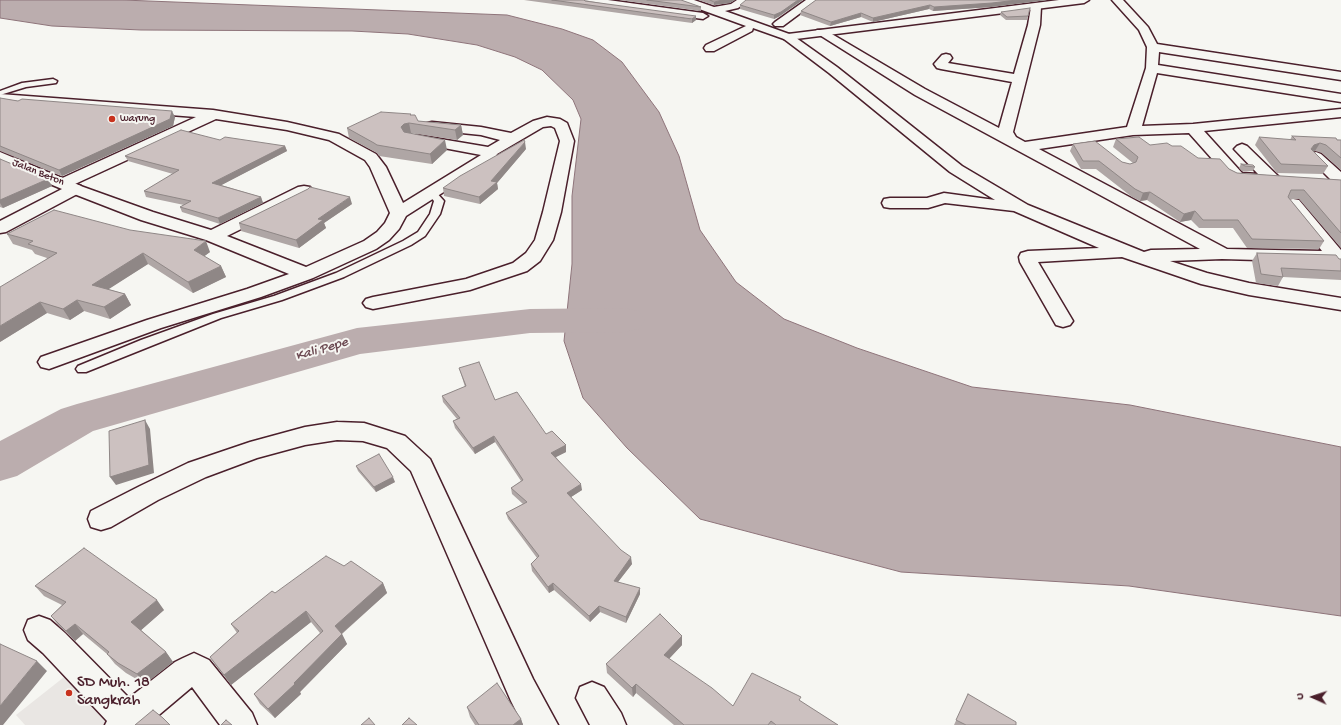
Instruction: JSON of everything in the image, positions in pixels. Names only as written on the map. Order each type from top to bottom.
[{"type":"street","points":[[585,0],[692,14],[721,20],[748,29],[778,36],[789,32],[812,0]]},
{"type":"street","points":[[684,0],[789,32],[821,32],[1084,0]]},
{"type":"street","points":[[715,10],[734,6],[744,0]]},
{"type":"street","points":[[1116,0],[1144,29],[1153,47],[1152,68],[1133,131]]},
{"type":"street","points":[[734,6],[736,10],[789,32],[882,111],[956,169],[1022,208],[1132,255],[1201,278],[1249,289],[1341,304]]},
{"type":"street","points":[[1009,139],[1006,132],[1007,125],[1034,25],[1036,7]]},
{"type":"street","points":[[710,48],[748,29]]},
{"type":"street","points":[[821,32],[920,92],[1223,254]]},
{"type":"street","points":[[1153,47],[1341,77]]},
{"type":"street","points":[[946,58],[940,64],[941,65],[1019,79]]},
{"type":"street","points":[[1152,68],[1341,98]]},
{"type":"street","points":[[2,98],[156,108],[213,114],[287,126],[342,140],[371,157],[378,167],[399,213]]},
{"type":"street","points":[[1024,147],[1133,131],[1193,128],[1341,113]]},
{"type":"street","points":[[0,228],[69,186],[213,114]]},
{"type":"street","points":[[49,362],[154,324],[254,293],[306,274],[370,245],[383,236],[394,225],[399,213],[488,157],[490,152],[538,124],[547,121],[555,122],[562,126],[567,141],[552,212],[544,240],[533,257],[520,268],[470,284],[374,303]]},
{"type":"street","points":[[425,126],[481,131],[513,138]]},
{"type":"street","points":[[1193,128],[1236,176],[1242,178],[1279,179],[1242,149]]},
{"type":"street","points":[[1088,137],[1105,149]]},
{"type":"street","points":[[411,138],[490,152]]},
{"type":"street","name":"Jalan Beton","points":[[0,157],[69,186],[147,216],[212,236],[306,274]]},
{"type":"street","points":[[1316,157],[1341,181]]},
{"type":"street","points":[[1318,181],[1341,181]]},
{"type":"street","points":[[212,236],[304,191]]},
{"type":"street","points":[[890,203],[928,203],[944,198],[1022,208]]},
{"type":"street","points":[[1293,204],[1340,259]]},
{"type":"street","points":[[1063,321],[1029,262],[1028,257],[1223,254],[1340,259]]},
{"type":"street","points":[[101,519],[149,493],[197,470],[250,451],[298,438],[337,431],[364,432],[396,442],[421,466],[522,690],[541,725]]},
{"type":"street","points":[[39,630],[54,643],[114,706],[126,722],[186,672],[194,668],[198,670],[240,725]]},
{"type":"street","points":[[592,698],[609,725]]},
{"type":"lane","points":[[2,98],[25,85],[53,81]]},
{"type":"lane","points":[[82,368],[145,342],[217,316],[274,299],[340,275],[407,244],[422,234],[435,214],[439,201],[432,193]]},
{"type":"shaded area","points":[[0,0],[123,0],[507,15],[562,29],[593,40],[622,62],[659,112],[679,156],[700,230],[736,282],[784,319],[857,348],[972,387],[1130,405],[1341,447],[1341,616],[1129,586],[901,572],[700,519],[627,448],[583,398],[564,341],[572,264],[572,196],[581,119],[573,100],[542,70],[515,57],[477,45],[408,34],[352,31],[141,30],[52,26],[0,18]]},
{"type":"shaded area","name":"SD Muh. 18 Sangkrah","points":[[73,670],[116,718],[107,725],[25,725],[16,715]]},
{"type":"building","points":[[552,0],[584,0],[696,16],[692,19]]},
{"type":"building","points":[[647,0],[681,0],[701,7]]},
{"type":"building","points":[[710,0],[723,0],[714,2]]},
{"type":"building","points":[[746,0],[798,0],[774,15],[740,5]]},
{"type":"building","points":[[816,0],[1017,0],[934,7],[930,5],[873,18],[861,13],[831,22],[801,11]]},
{"type":"building","points":[[1030,8],[1028,16],[1007,17],[1001,12]]},
{"type":"building","points":[[0,98],[18,101],[22,99],[172,111],[170,119],[59,170],[0,146]]},
{"type":"building","points":[[381,112],[411,114],[410,115],[415,115],[418,121],[461,125],[455,130],[409,123],[404,124],[401,127],[404,132],[445,140],[430,154],[377,145],[347,128]]},
{"type":"building","points":[[181,130],[220,140],[225,137],[285,146],[212,183],[261,197],[218,218],[180,207],[191,201],[144,191],[179,170],[125,156]]},
{"type":"building","points":[[1292,136],[1336,138],[1337,140],[1341,140],[1341,158],[1326,145],[1320,143],[1314,145],[1311,149],[1328,166],[1281,164],[1259,137],[1296,140]]},
{"type":"building","points":[[1139,137],[1150,145],[1167,143],[1172,146],[1181,146],[1198,158],[1220,159],[1229,169],[1237,173],[1341,180],[1341,233],[1304,190],[1291,190],[1288,197],[1324,241],[1252,239],[1238,220],[1203,220],[1195,211],[1184,214],[1150,192],[1143,193],[1135,189],[1099,161],[1083,161],[1073,144],[1095,141],[1122,162],[1130,164],[1136,162],[1138,157],[1116,139]]},
{"type":"building","points":[[524,140],[525,142],[491,181],[497,182],[479,197],[443,188],[460,176]]},
{"type":"building","points":[[0,159],[48,179],[0,200]]},
{"type":"building","points":[[1241,164],[1253,165],[1255,167],[1245,166]]},
{"type":"building","points":[[310,187],[350,197],[318,219],[323,220],[296,240],[239,223],[308,189]]},
{"type":"building","points":[[54,210],[130,230],[206,241],[194,250],[221,266],[188,282],[143,253],[92,285],[125,294],[104,307],[77,300],[63,309],[40,302],[0,326],[0,287],[57,253],[28,244],[33,241],[7,234]]},
{"type":"building","points":[[1257,253],[1336,255],[1339,259],[1341,259],[1341,271],[1281,268],[1283,277],[1261,274]]},
{"type":"building","points":[[479,362],[495,400],[517,392],[546,434],[552,431],[566,445],[551,453],[581,484],[567,493],[621,550],[631,557],[614,581],[640,588],[626,617],[599,606],[589,616],[553,583],[548,587],[531,564],[539,556],[506,513],[527,502],[511,488],[523,480],[494,436],[473,448],[453,421],[460,418],[442,396],[466,386],[459,368]]},
{"type":"building","points":[[145,420],[149,465],[110,477],[109,431]]},
{"type":"building","points":[[379,454],[393,477],[374,487],[356,466]]},
{"type":"building","points":[[84,548],[157,600],[131,622],[166,652],[137,674],[118,663],[107,654],[109,652],[75,624],[66,631],[51,616],[66,602],[35,586]]},
{"type":"building","points":[[326,556],[344,566],[351,561],[383,583],[335,626],[342,634],[294,683],[295,684],[268,709],[254,694],[323,631],[306,611],[224,675],[210,657],[239,631],[231,624],[272,591],[275,593]]},
{"type":"building","points":[[660,614],[682,636],[664,655],[712,688],[733,706],[752,673],[801,697],[799,700],[838,725],[776,725],[771,721],[768,725],[684,725],[636,684],[632,688],[606,664]]},
{"type":"building","points":[[0,644],[37,661],[0,706]]},
{"type":"building","points":[[497,683],[521,719],[513,725],[479,725],[467,707]]},
{"type":"building","points":[[968,694],[1016,722],[1016,725],[966,725],[956,720]]},
{"type":"building","points":[[153,710],[170,725],[135,725]]},
{"type":"building","points":[[369,718],[375,725],[361,725]]},
{"type":"building","points":[[409,718],[417,725],[402,725]]},
{"type":"building","points":[[226,720],[232,725],[221,725]]},
{"type":"waterway","name":"Kali Pepe","points":[[0,463],[77,420],[357,341],[530,321],[625,320]]},
{"type":"place","name":"warung","points":[[112,119]]},
{"type":"place","name":"SD Muh. 18 Sangkrah","points":[[69,693]]}]
